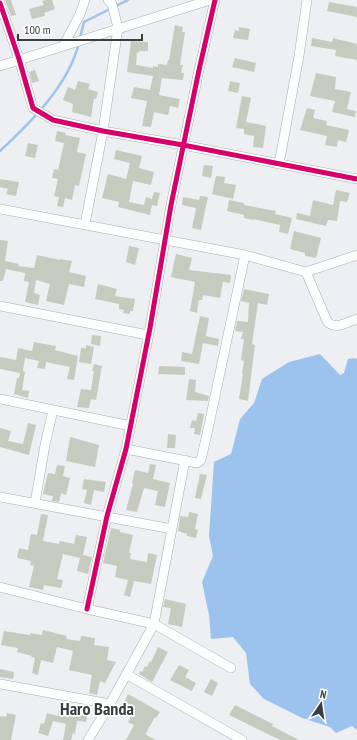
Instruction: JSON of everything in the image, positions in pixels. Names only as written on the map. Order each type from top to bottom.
[{"type":"street","points":[[64,45],[86,0]]},
{"type":"street","points":[[85,224],[104,131],[118,28],[112,4],[108,0]]},
{"type":"street","points":[[0,66],[210,0]]},
{"type":"street","points":[[87,609],[107,516],[126,450],[164,240],[183,145],[216,0]]},
{"type":"street","points":[[278,164],[299,56],[307,0]]},
{"type":"street","points":[[0,3],[19,59],[33,108],[53,120],[357,179]]},
{"type":"street","points":[[0,209],[244,255],[306,272],[357,255]]},
{"type":"street","points":[[126,450],[197,463],[202,457],[244,255]]},
{"type":"street","points":[[306,272],[330,325],[335,326],[357,319]]},
{"type":"street","points":[[0,306],[148,335]]},
{"type":"street","points":[[0,399],[131,426]]},
{"type":"street","points":[[35,503],[45,445],[53,410]]},
{"type":"street","points":[[89,740],[154,624],[185,460]]},
{"type":"street","points":[[0,497],[172,529]]},
{"type":"street","points":[[0,587],[154,624],[231,668]]},
{"type":"street","points":[[126,674],[242,740]]},
{"type":"street","points":[[0,684],[110,704]]},
{"type":"water","points":[[320,354],[340,375],[344,373],[348,359],[357,359],[357,730],[352,726],[336,733],[330,727],[302,718],[264,699],[250,684],[246,653],[233,637],[211,639],[209,615],[202,582],[213,556],[209,536],[214,462],[231,454],[240,419],[254,403],[262,379],[289,362]]},
{"type":"building","points":[[5,0],[11,0],[16,15],[11,16]]},
{"type":"building","points":[[52,0],[55,9],[44,13],[45,16],[32,19],[29,9],[44,5],[42,1]]},
{"type":"building","points":[[329,2],[357,7],[357,17],[327,11]]},
{"type":"building","points":[[175,25],[183,27],[182,32],[185,32],[180,65],[183,65],[181,73],[184,73],[183,80],[162,78],[159,95],[180,99],[178,108],[170,106],[168,115],[154,112],[151,127],[142,126],[147,101],[131,98],[134,87],[150,90],[153,76],[127,72],[131,41],[148,42],[148,51],[137,52],[136,65],[153,68],[153,66],[158,67],[158,64],[167,65]]},
{"type":"building","points":[[239,27],[250,29],[248,40],[233,38],[235,30],[239,31]]},
{"type":"building","points":[[312,38],[332,42],[333,38],[357,44],[357,60],[335,56],[336,50],[311,46]]},
{"type":"building","points":[[235,58],[256,63],[254,72],[232,67]]},
{"type":"building","points":[[35,70],[39,81],[32,83],[29,72]]},
{"type":"building","points":[[316,73],[336,77],[335,89],[351,92],[347,109],[356,111],[355,117],[332,112],[335,101],[310,96]]},
{"type":"building","points":[[78,81],[90,84],[88,89],[98,92],[96,99],[94,98],[91,117],[72,112],[73,104],[63,100],[68,87],[75,90]]},
{"type":"building","points":[[230,81],[240,83],[238,93],[228,91]]},
{"type":"building","points":[[242,96],[251,98],[246,122],[266,126],[263,148],[253,147],[254,136],[244,134],[244,129],[236,128]]},
{"type":"building","points":[[307,108],[315,110],[313,118],[327,121],[326,125],[349,130],[346,142],[338,140],[337,147],[325,145],[327,136],[300,130]]},
{"type":"building","points":[[57,131],[66,133],[65,135],[80,138],[77,152],[86,154],[79,186],[75,185],[72,200],[65,198],[63,207],[57,206],[59,197],[54,196],[58,179],[52,178],[54,169],[58,170],[64,143],[55,141]]},
{"type":"building","points":[[28,143],[38,145],[35,158],[25,156]]},
{"type":"building","points":[[116,150],[142,156],[139,168],[154,172],[151,185],[133,181],[129,202],[144,205],[146,197],[152,199],[154,192],[160,193],[157,206],[152,205],[150,215],[118,207],[119,202],[102,198],[108,174],[126,179],[130,163],[114,159]]},
{"type":"building","points":[[204,165],[213,166],[211,178],[202,176]]},
{"type":"building","points":[[216,176],[225,177],[224,183],[236,185],[233,199],[212,194]]},
{"type":"building","points":[[0,179],[19,182],[16,196],[6,194],[8,189],[0,187]]},
{"type":"building","points":[[336,190],[350,193],[347,202],[340,201],[337,221],[328,220],[326,226],[296,219],[297,213],[310,216],[313,200],[333,205]]},
{"type":"building","points":[[200,196],[208,197],[201,230],[192,228],[196,208],[182,205],[183,197],[199,200]]},
{"type":"building","points":[[229,200],[244,203],[244,205],[276,211],[275,214],[292,218],[288,234],[279,232],[280,225],[244,218],[244,215],[227,211]]},
{"type":"building","points":[[294,231],[321,238],[316,258],[305,256],[305,253],[290,249]]},
{"type":"building","points":[[0,240],[8,241],[5,261],[19,264],[18,266],[34,268],[37,255],[72,261],[69,272],[86,276],[84,287],[69,284],[64,305],[46,301],[50,284],[36,280],[34,293],[40,295],[38,305],[25,302],[29,282],[24,281],[25,273],[6,269],[3,281],[0,281]]},
{"type":"building","points":[[129,246],[139,248],[135,265],[126,262]]},
{"type":"building","points":[[176,254],[192,258],[189,270],[231,275],[230,283],[223,282],[220,298],[203,295],[202,300],[199,300],[197,313],[190,311],[195,282],[171,277]]},
{"type":"building","points":[[98,284],[117,289],[115,296],[135,299],[133,311],[130,311],[130,314],[123,313],[124,310],[119,309],[119,304],[95,299]]},
{"type":"building","points":[[244,289],[269,294],[267,305],[258,303],[252,344],[255,345],[248,401],[239,399],[243,374],[244,361],[241,360],[244,339],[241,339],[243,332],[235,331],[237,321],[248,322],[249,303],[241,301]]},
{"type":"building","points":[[200,316],[209,318],[206,336],[219,339],[218,346],[203,343],[199,364],[181,361],[182,352],[192,354]]},
{"type":"building","points":[[92,335],[101,336],[100,346],[91,344]]},
{"type":"building","points":[[34,342],[56,346],[55,350],[78,356],[74,380],[67,379],[70,367],[46,362],[45,369],[37,368],[39,361],[25,358],[23,371],[25,372],[22,390],[29,391],[28,398],[14,394],[17,378],[19,378],[20,373],[0,369],[0,357],[16,360],[18,348],[32,351]]},
{"type":"building","points":[[86,345],[94,347],[91,364],[79,362],[81,348],[86,348]]},
{"type":"building","points":[[94,364],[102,366],[96,400],[91,399],[89,408],[77,407],[81,389],[91,390]]},
{"type":"building","points":[[159,366],[185,367],[185,375],[158,374]]},
{"type":"building","points":[[189,379],[196,380],[195,392],[209,396],[208,401],[186,400]]},
{"type":"building","points":[[198,413],[204,414],[200,435],[194,434],[195,428],[190,428],[192,420],[196,421]]},
{"type":"building","points":[[28,423],[36,425],[29,455],[0,447],[0,428],[11,431],[8,441],[23,444]]},
{"type":"building","points":[[168,434],[176,435],[175,448],[167,448]]},
{"type":"building","points":[[70,437],[99,445],[95,467],[66,461]]},
{"type":"building","points":[[150,464],[156,465],[153,479],[170,483],[165,507],[155,505],[158,491],[144,488],[137,512],[126,510],[135,470],[148,473]]},
{"type":"building","points":[[57,465],[65,466],[63,476],[70,478],[66,495],[61,493],[59,502],[52,501],[53,496],[43,494],[48,473],[55,474]]},
{"type":"building","points":[[200,474],[207,475],[201,499],[195,498]]},
{"type":"building","points":[[84,479],[106,482],[104,492],[94,490],[91,505],[84,503],[87,490],[82,489]]},
{"type":"building","points":[[189,512],[198,514],[195,529],[198,530],[196,538],[187,536],[187,534],[178,531],[180,516],[188,517]]},
{"type":"building","points":[[41,514],[48,515],[43,541],[59,544],[60,541],[74,544],[76,535],[87,537],[83,555],[92,557],[88,574],[77,571],[80,558],[63,554],[57,579],[63,580],[61,588],[44,585],[43,590],[29,587],[34,566],[30,565],[31,561],[17,558],[19,548],[28,550],[31,534],[37,535]]},
{"type":"building","points":[[111,528],[133,535],[129,553],[131,553],[130,559],[147,562],[148,553],[157,555],[151,584],[134,581],[130,597],[124,595],[128,580],[115,577],[117,566],[103,563]]},
{"type":"building","points":[[165,599],[186,604],[182,627],[168,624],[171,608],[163,607]]},
{"type":"building","points":[[43,630],[67,636],[66,639],[80,641],[81,636],[95,638],[94,645],[109,647],[107,660],[116,662],[105,683],[100,681],[97,695],[89,693],[92,675],[69,670],[73,651],[57,647],[53,663],[41,660],[38,675],[32,673],[35,658],[17,652],[18,648],[1,645],[4,631],[30,635],[30,633],[42,635]]},
{"type":"building","points":[[158,647],[168,652],[152,682],[139,674],[145,666],[147,667],[150,661],[151,662]]},
{"type":"building","points":[[179,665],[189,670],[185,677],[196,683],[192,691],[170,680]]},
{"type":"building","points":[[0,669],[14,672],[13,679],[0,677]]},
{"type":"building","points":[[211,679],[218,683],[212,696],[204,692]]},
{"type":"building","points":[[128,694],[160,712],[156,718],[155,717],[146,733],[146,735],[156,740],[126,740],[134,725],[128,722],[134,710],[123,704]]},
{"type":"building","points":[[235,705],[273,724],[272,726],[299,740],[280,740],[229,715]]},
{"type":"building","points":[[59,707],[88,713],[86,722],[77,721],[75,734],[73,733],[71,740],[63,740],[66,724],[53,721],[48,736],[38,733],[41,723],[44,724],[47,713],[58,716]]},
{"type":"building","points":[[7,713],[16,715],[11,740],[0,740],[0,716],[6,717]]},
{"type":"waterway","points":[[80,38],[84,22],[128,0]]},
{"type":"waterway","points":[[0,151],[24,128],[47,102],[66,74],[74,59],[79,43]]},
{"type":"cycle path","points":[[87,609],[107,516],[126,449],[150,328],[171,205],[215,0]]},
{"type":"cycle path","points":[[0,3],[19,59],[33,108],[53,120],[103,131],[357,179]]},
{"type":"district","name":"Haro Banda","points":[[97,709]]}]
